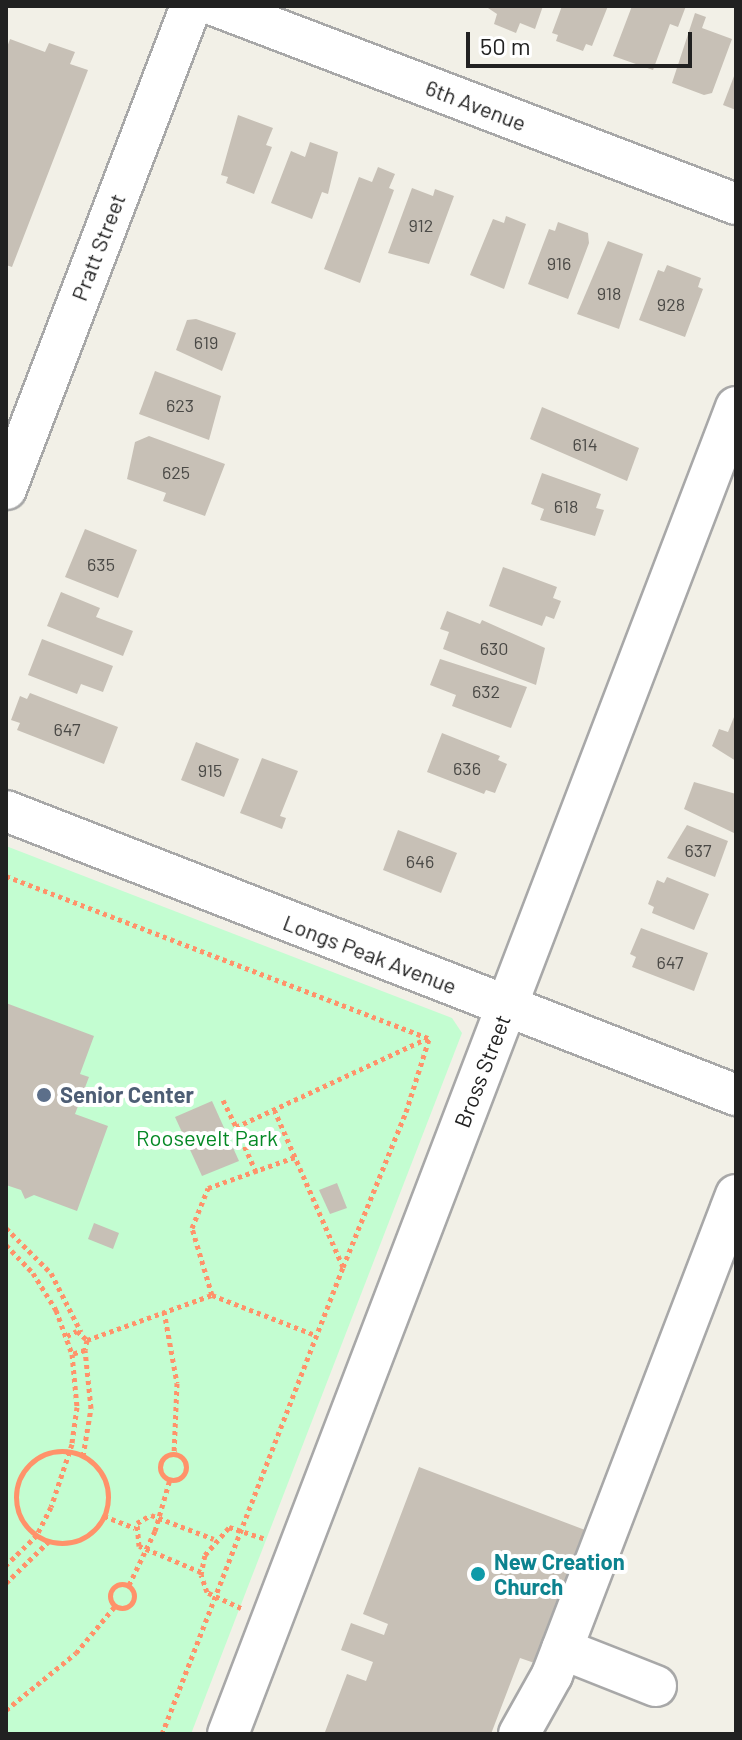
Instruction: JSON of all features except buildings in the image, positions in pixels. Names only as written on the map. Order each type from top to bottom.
[{"type":"street","name":"Pratt Street","points":[[6,489],[191,6]]},
{"type":"street","name":"6th Avenue","points":[[216,6],[736,204]]},
{"type":"street","name":"Bross Street","points":[[228,1734],[736,407]]},
{"type":"street","name":"Longs Peak Avenue","points":[[6,811],[736,1095]]},
{"type":"street","points":[[519,1734],[562,1649],[736,1195]]},
{"type":"street","points":[[562,1649],[656,1686]]},
{"type":"path","points":[[6,876],[429,1038]]},
{"type":"path","points":[[236,1127],[429,1038]]},
{"type":"path","points":[[162,1734],[315,1335],[406,1112],[429,1038]]},
{"type":"path","points":[[223,1100],[256,1172]]},
{"type":"path","points":[[275,1111],[343,1267]]},
{"type":"path","points":[[212,1295],[192,1228],[208,1188],[295,1157]]},
{"type":"path","points":[[6,1228],[51,1273],[87,1340],[85,1350],[91,1408],[83,1456]]},
{"type":"path","points":[[6,1245],[47,1294],[67,1336],[65,1346],[72,1354],[77,1407],[70,1452],[37,1535],[6,1565]]},
{"type":"path","points":[[87,1340],[212,1295],[315,1335]]},
{"type":"path","points":[[164,1311],[177,1383],[174,1454]]},
{"type":"path","points":[[67,1336],[81,1332]]},
{"type":"path","points":[[72,1354],[85,1350]]},
{"type":"path","points":[[70,1452],[83,1456],[106,1482],[104,1516],[84,1537],[49,1541],[37,1535],[18,1511],[19,1480],[39,1457],[70,1452]]},
{"type":"path","points":[[170,1479],[160,1466],[163,1458],[174,1454]]},
{"type":"path","points":[[115,1606],[128,1608],[134,1601],[129,1585],[147,1550],[170,1479],[185,1470],[184,1461],[174,1454]]},
{"type":"path","points":[[104,1516],[135,1528]]},
{"type":"path","points":[[201,1572],[147,1550],[136,1542],[135,1528],[145,1516],[159,1518],[214,1539]]},
{"type":"path","points":[[214,1597],[204,1587],[201,1572],[214,1539],[226,1528],[241,1529]]},
{"type":"path","points":[[6,1583],[49,1541]]},
{"type":"path","points":[[6,1710],[76,1653],[115,1606],[112,1589],[129,1585]]},
{"type":"green space","name":"Roosevelt Park","points":[[6,846],[452,1018],[462,1033],[191,1734],[6,1734]]},
{"type":"place","name":"Senior Center","points":[[44,1095]]},
{"type":"place","name":"New Creation Church","points":[[478,1574]]}]
